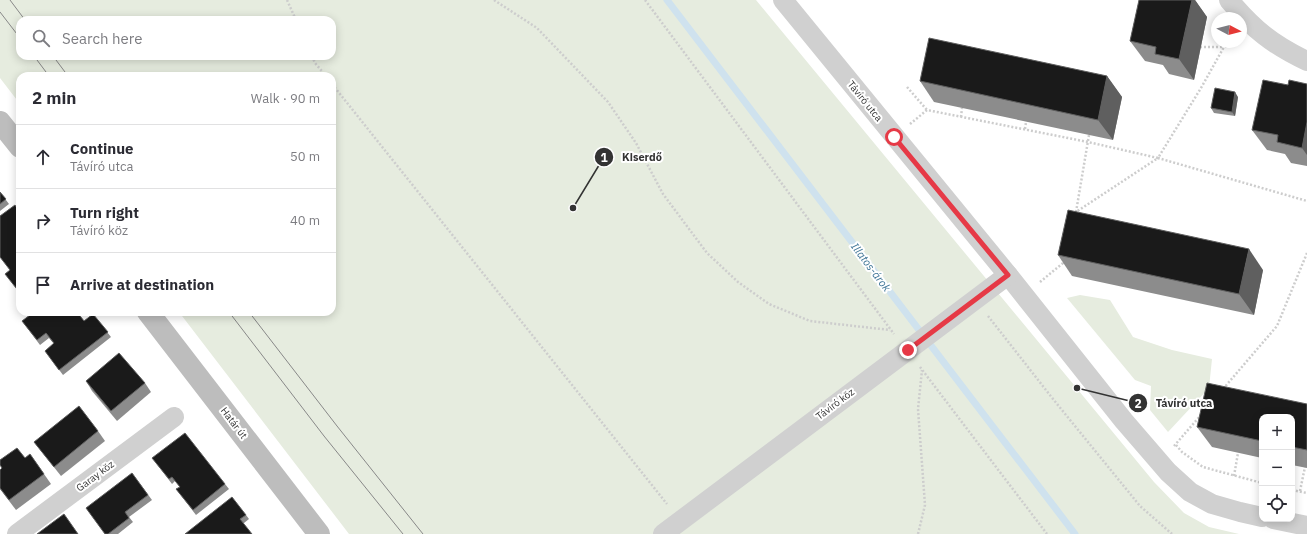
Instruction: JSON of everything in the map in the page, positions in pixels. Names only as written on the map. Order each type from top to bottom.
[{"type":"main road","points":[[0,122],[16,142]]},
{"type":"main road","name":"Határ út","points":[[151,316],[319,534]]},
{"type":"street","name":"Távíró utca","points":[[783,0],[1008,275],[1124,421],[1168,472],[1190,492],[1212,504],[1259,516]]},
{"type":"street","points":[[1229,0],[1238,11],[1265,37],[1284,50],[1307,61]]},
{"type":"street","name":"Távíró köz","points":[[663,534],[1008,275]]},
{"type":"street","name":"Garay köz","points":[[17,534],[174,417]]},
{"type":"street","points":[[1288,522],[1307,526]]},
{"type":"path","points":[[287,0],[294,16]]},
{"type":"path","points":[[494,0],[537,28],[608,102],[636,143],[663,194],[708,253],[738,282],[769,304],[810,321],[891,330]]},
{"type":"path","points":[[644,0],[891,330],[908,350],[1047,534]]},
{"type":"path","points":[[1247,41],[1265,37]]},
{"type":"path","points":[[1200,47],[1211,47]]},
{"type":"path","points":[[1076,212],[1158,158],[1223,48]]},
{"type":"path","points":[[314,60],[323,72]]},
{"type":"path","points":[[907,87],[927,110],[1088,142],[1158,158],[1307,201]]},
{"type":"path","points":[[336,89],[681,521]]},
{"type":"path","points":[[961,117],[962,108]]},
{"type":"path","points":[[894,137],[927,110]]},
{"type":"path","points":[[1025,129],[1026,122]]},
{"type":"path","points":[[1074,219],[1089,135]]},
{"type":"path","points":[[1221,391],[1277,326],[1307,253]]},
{"type":"path","points":[[1024,295],[1063,263],[1065,256]]},
{"type":"path","points":[[975,300],[1140,506],[1172,534]]},
{"type":"path","points":[[918,534],[925,505],[918,409],[922,370]]},
{"type":"path","points":[[1156,458],[1176,445],[1206,409]]},
{"type":"path","points":[[1176,445],[1182,452],[1203,467],[1259,482]]},
{"type":"path","points":[[1234,476],[1238,453]]},
{"type":"path","points":[[1300,491],[1305,467]]},
{"type":"path","points":[[1295,490],[1307,493]]},
{"type":"shaded area","points":[[0,0],[756,0],[1154,482],[1184,513],[1209,527],[1239,534],[349,534],[182,316],[336,316],[336,72],[16,72],[16,99],[0,78]]},
{"type":"shaded area","points":[[1080,295],[1110,300],[1133,337],[1172,350],[1212,359],[1209,388],[1168,432],[1150,410],[1151,386],[1135,380],[1067,298]]},
{"type":"building","points":[[1139,0],[1192,0],[1179,59],[1155,54],[1156,47],[1130,41]]},
{"type":"building","points":[[929,38],[1107,76],[1098,120],[920,81]]},
{"type":"building","points":[[1263,80],[1288,85],[1289,80],[1307,84],[1307,122],[1302,148],[1277,142],[1278,135],[1252,130]]},
{"type":"building","points":[[1215,88],[1235,92],[1232,112],[1211,108]]},
{"type":"building","points":[[0,192],[6,199],[0,204]]},
{"type":"building","points":[[15,205],[16,206],[16,288],[5,274],[10,270],[0,257],[0,216]]},
{"type":"building","points":[[1068,210],[1249,249],[1239,294],[1058,255]]},
{"type":"building","points":[[29,316],[80,316],[84,321],[90,316],[95,316],[108,332],[59,370],[45,351],[54,343],[46,333],[37,340],[22,321]]},
{"type":"building","points":[[119,353],[145,383],[111,411],[86,381]]},
{"type":"building","points":[[1207,383],[1307,404],[1307,450],[1295,448],[1295,414],[1259,414],[1259,440],[1197,427]]},
{"type":"building","points":[[79,406],[98,431],[54,467],[34,442]]},
{"type":"building","points":[[185,433],[225,484],[193,510],[176,489],[180,487],[172,477],[169,479],[152,458]]},
{"type":"building","points":[[17,448],[25,458],[30,454],[44,474],[9,500],[0,488],[0,470],[2,468],[0,465],[0,460]]},
{"type":"building","points":[[132,473],[148,495],[125,512],[129,518],[108,534],[105,534],[86,508]]},
{"type":"building","points":[[232,497],[246,515],[240,519],[252,534],[185,534]]},
{"type":"building","points":[[64,514],[78,534],[37,534]]},
{"type":"waterway","name":"Illatos-árok","points":[[667,0],[1075,534]]},
{"type":"tram line","points":[[10,0],[22,16]]},
{"type":"tram line","points":[[0,12],[16,33]]},
{"type":"tram line","points":[[37,60],[46,72]]},
{"type":"tram line","points":[[56,60],[65,72]]},
{"type":"tram line","points":[[232,316],[324,436],[403,534]]},
{"type":"tram line","points":[[252,316],[423,534]]},
{"type":"place","name":"Kiserdő","points":[[573,208]]},
{"type":"place","name":"Távíró utca","points":[[1077,388]]},
{"type":"route","points":[[894,137],[1008,275],[908,350]]}]
